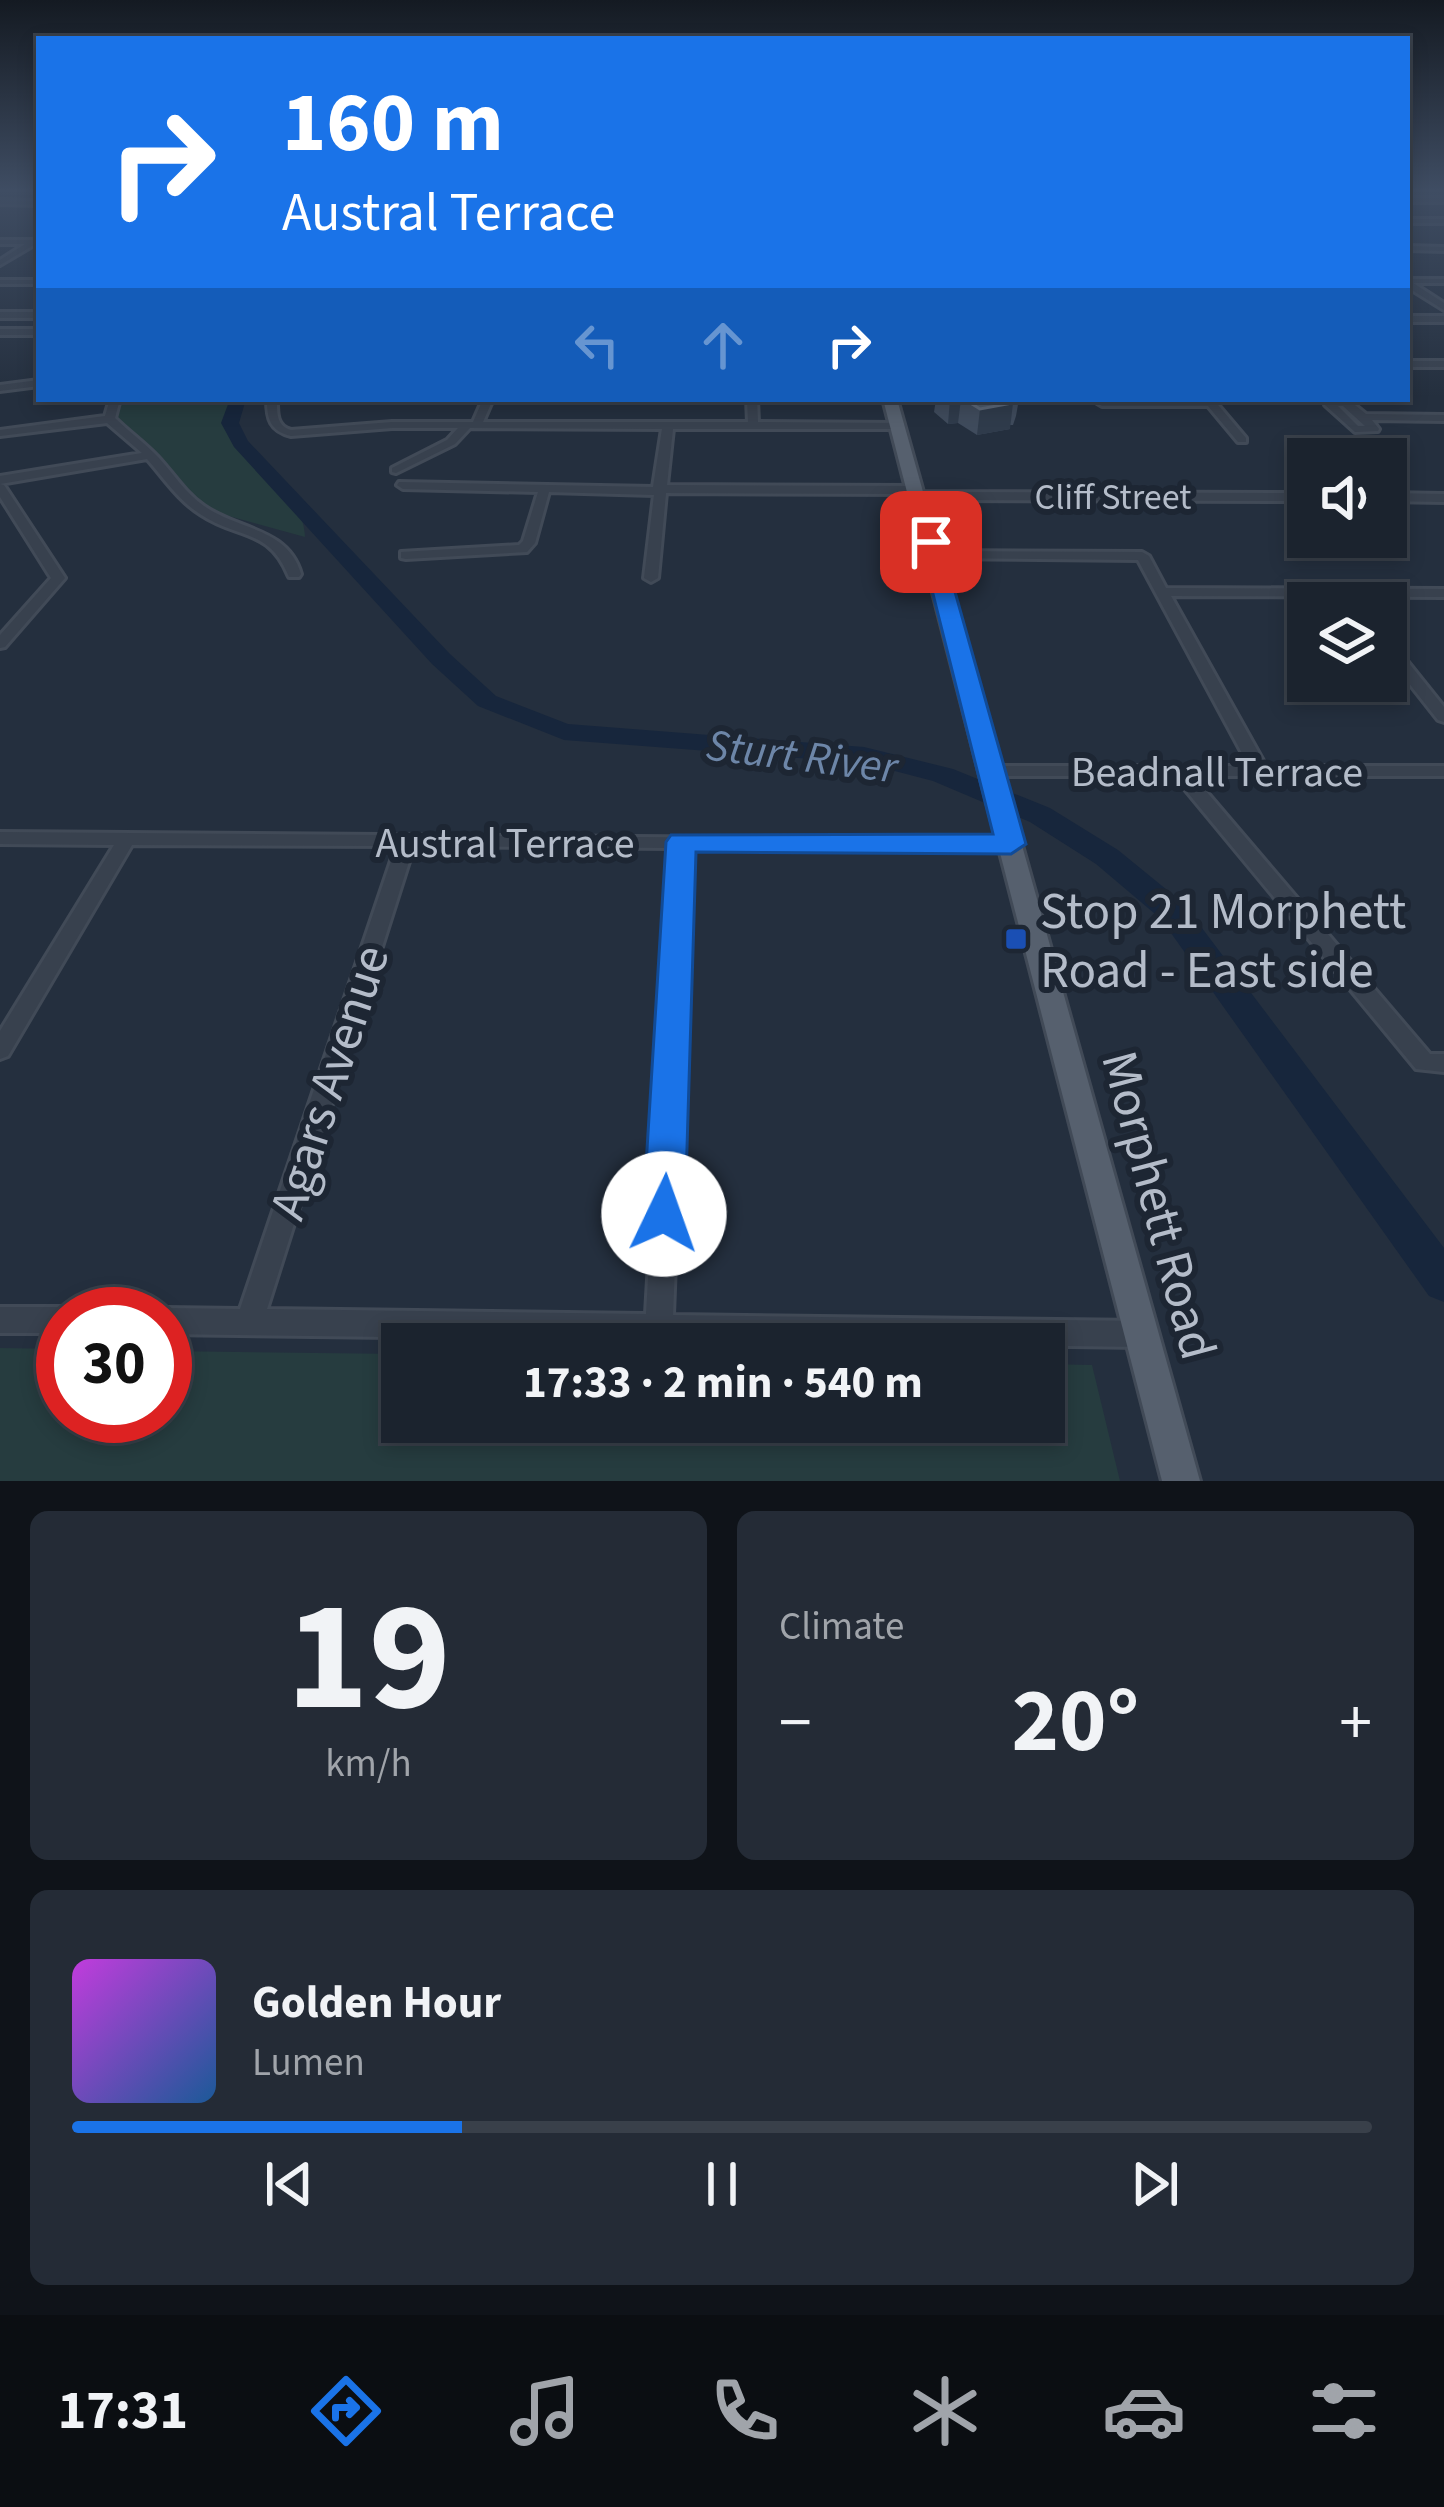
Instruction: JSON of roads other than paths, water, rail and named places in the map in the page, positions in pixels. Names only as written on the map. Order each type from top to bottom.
[{"type":"main road","name":"Morphett Road","points":[[891,402],[1181,1481]]},
{"type":"street","points":[[1410,282],[1444,281]]},
{"type":"street","points":[[0,282],[36,282]]},
{"type":"street","points":[[1410,284],[1444,307]]},
{"type":"street","points":[[0,315],[36,315]]},
{"type":"street","points":[[1410,319],[1444,319]]},
{"type":"street","points":[[0,332],[36,332]]},
{"type":"street","points":[[0,348],[23,332]]},
{"type":"street","points":[[1410,364],[1444,364]]},
{"type":"street","points":[[0,388],[36,383]]},
{"type":"street","points":[[110,419],[114,402]]},
{"type":"street","points":[[272,402],[272,419],[291,433],[473,424],[897,426]]},
{"type":"street","points":[[396,470],[451,442],[473,424],[486,402]]},
{"type":"street","points":[[752,402],[753,425]]},
{"type":"street","points":[[1102,403],[1156,402]]},
{"type":"street","points":[[1211,402],[1242,440]]},
{"type":"street","points":[[1363,417],[1444,418]]},
{"type":"street","points":[[0,433],[110,419],[150,455],[181,496],[282,546],[294,574]]},
{"type":"street","points":[[651,578],[668,425]]},
{"type":"street","points":[[0,644],[58,578],[2,493],[150,455]]},
{"type":"street","name":"Cliff Street","points":[[403,485],[1287,497]]},
{"type":"street","points":[[406,555],[522,549],[529,543],[544,490]]},
{"type":"street","points":[[1407,497],[1444,498]]},
{"type":"street","points":[[934,556],[1142,556],[1260,771]]},
{"type":"street","points":[[1162,592],[1287,596]]},
{"type":"street","points":[[1407,595],[1444,593]]},
{"type":"street","points":[[1407,670],[1444,717]]},
{"type":"street","points":[[1179,771],[1434,1063]]},
{"type":"street","name":"Beadnall Terrace","points":[[992,776],[1444,772]]},
{"type":"street","name":"Austral Terrace","points":[[0,838],[1011,844]]},
{"type":"street","points":[[0,1050],[126,840]]},
{"type":"street","name":"Agars Avenue","points":[[249,1322],[406,841]]},
{"type":"street","points":[[659,1323],[682,842]]},
{"type":"street","points":[[0,1320],[36,1320]]},
{"type":"street","points":[[192,1321],[381,1324]]},
{"type":"street","points":[[1065,1333],[1142,1334]]},
{"type":"waterway","name":"Sturt River","points":[[237,402],[230,423],[240,443],[441,659],[487,701],[564,732],[864,755],[943,775],[1040,815],[1107,857],[1172,911],[1444,1282]]},
{"type":"place","name":"Stop 21 Morphett Road - East side","points":[[1016,939]]}]
